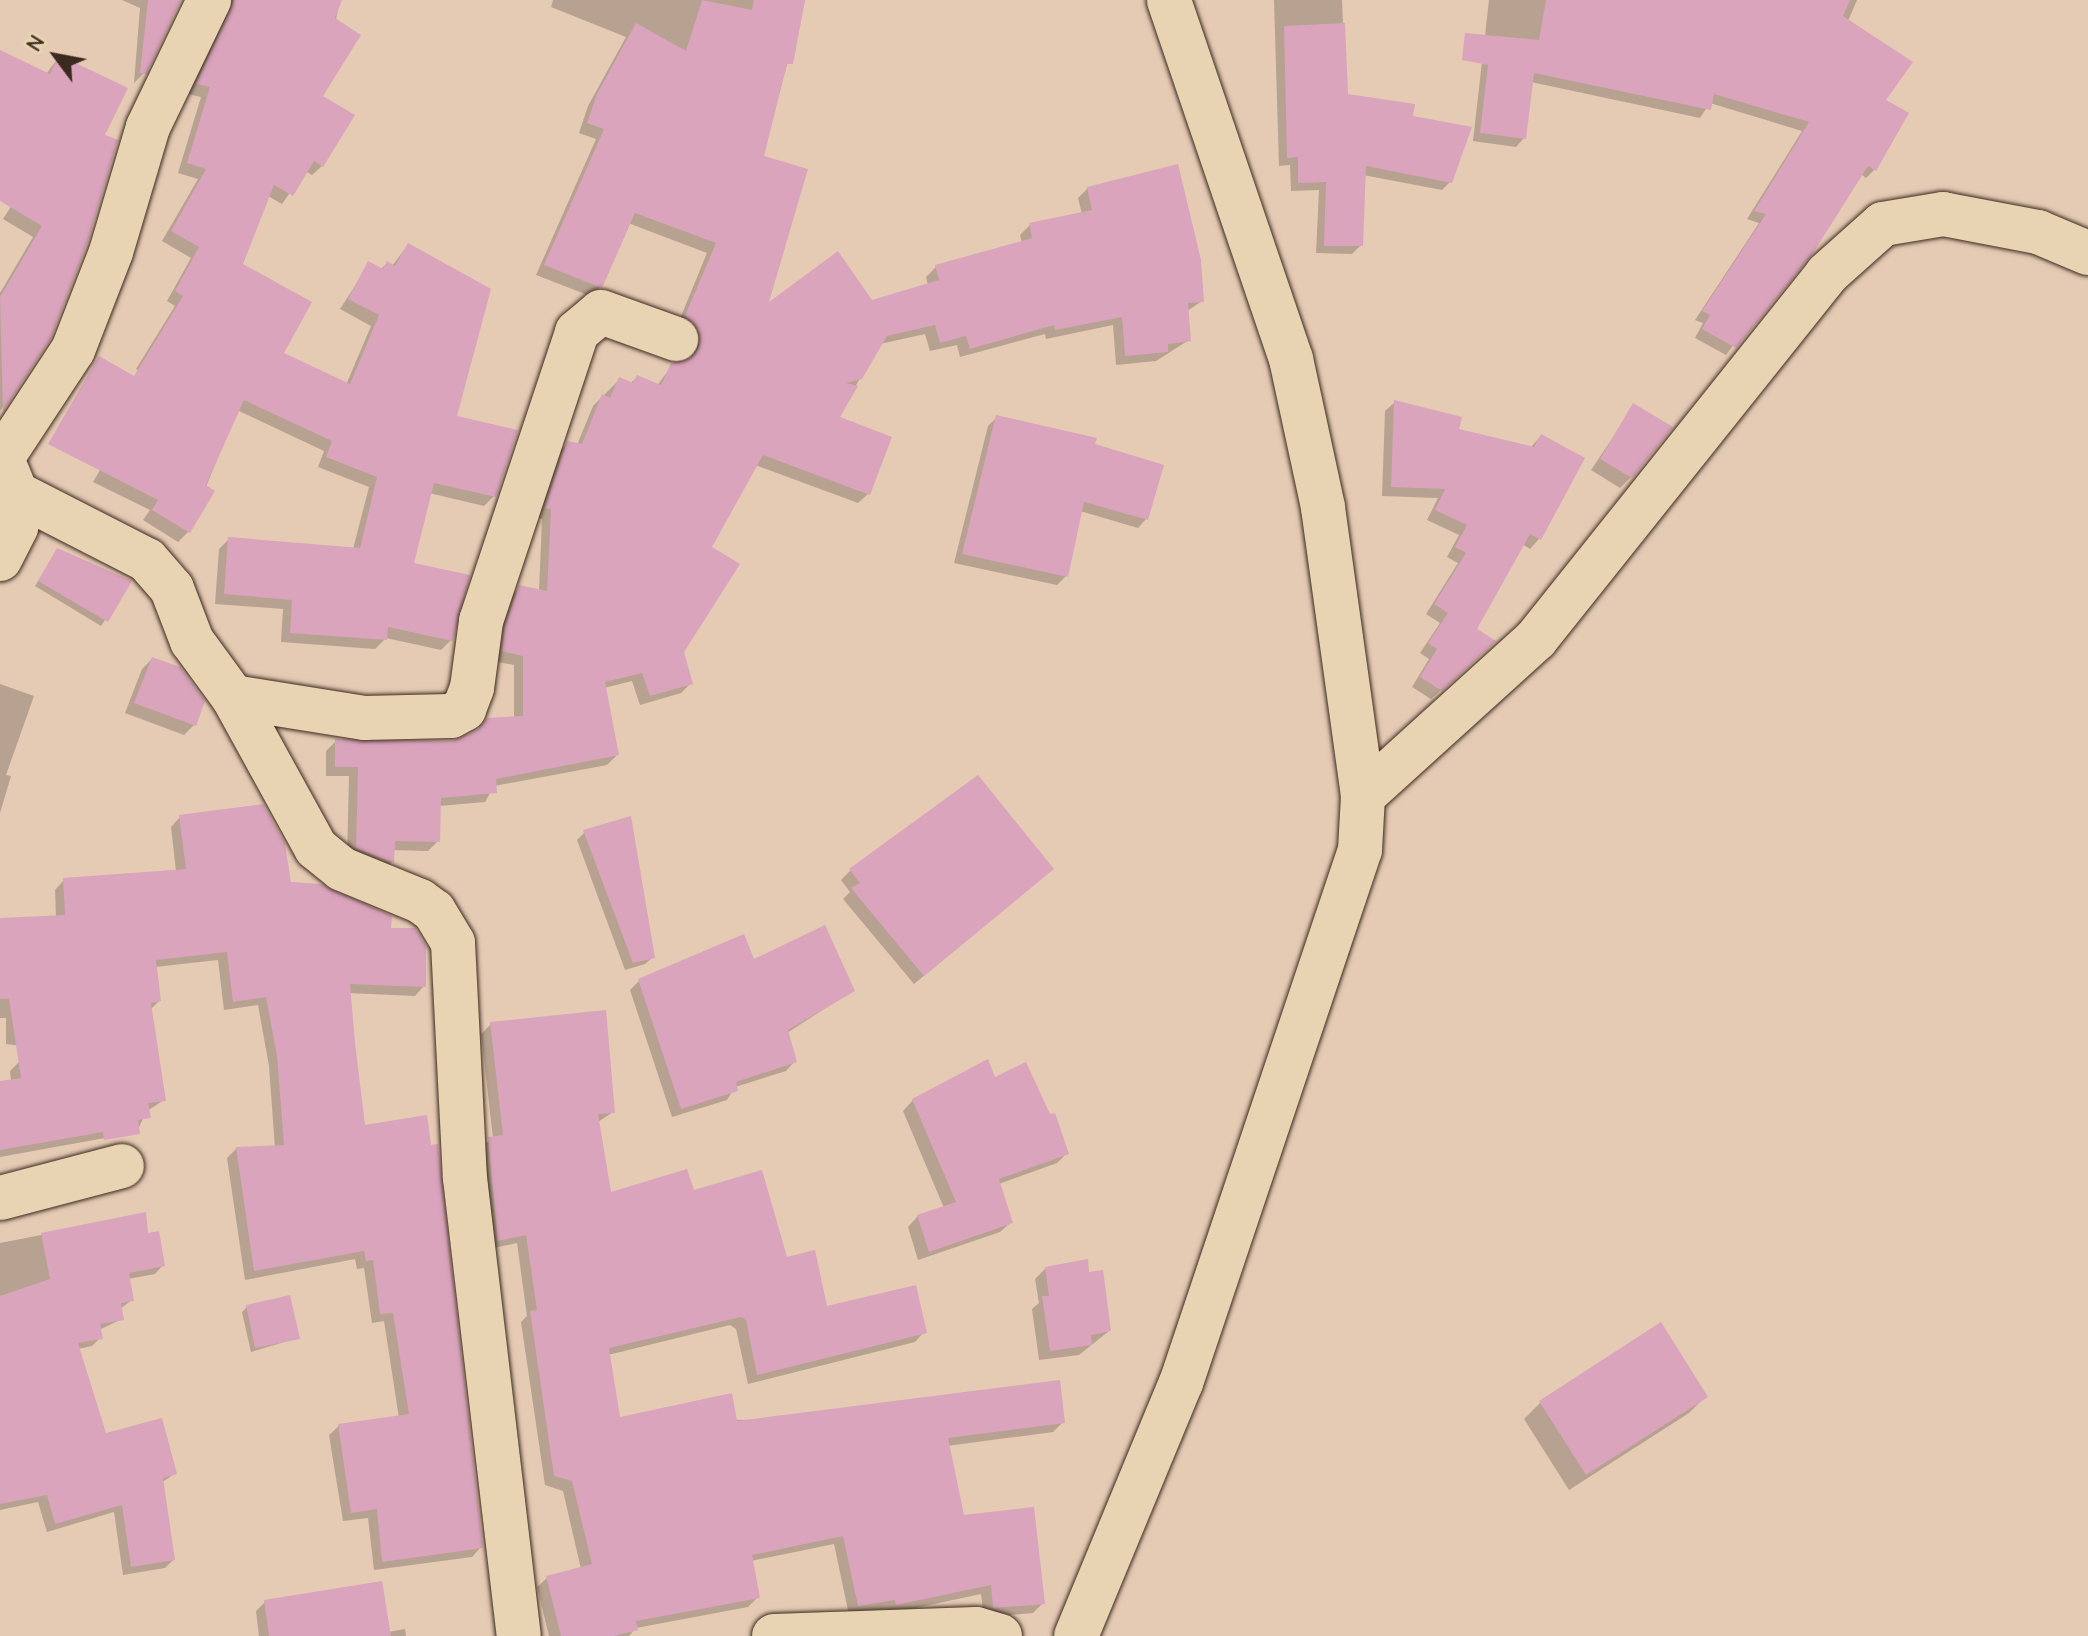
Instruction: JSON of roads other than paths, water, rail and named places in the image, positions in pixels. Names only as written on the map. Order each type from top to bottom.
[{"type":"street","points":[[0,559],[16,527],[6,469],[73,350],[111,252],[148,127],[209,0]]},
{"type":"street","points":[[1076,1636],[1186,1368],[1360,850],[1363,796],[1323,507],[1291,359],[1169,0]]},
{"type":"street","points":[[1363,796],[1536,639],[1827,274],[1883,224],[1943,214],[2038,232],[2088,253]]},
{"type":"street","points":[[233,697],[364,718],[451,716],[464,709],[472,688],[481,621],[577,332],[601,312],[676,339]]},
{"type":"street","points":[[6,469],[147,560],[172,589],[192,641],[233,697],[316,848],[342,869],[420,901],[434,911],[453,943],[465,1178],[519,1636]]},
{"type":"street","points":[[0,1198],[122,1166]]},
{"type":"street","points":[[774,1636],[976,1629],[1000,1636]]}]
